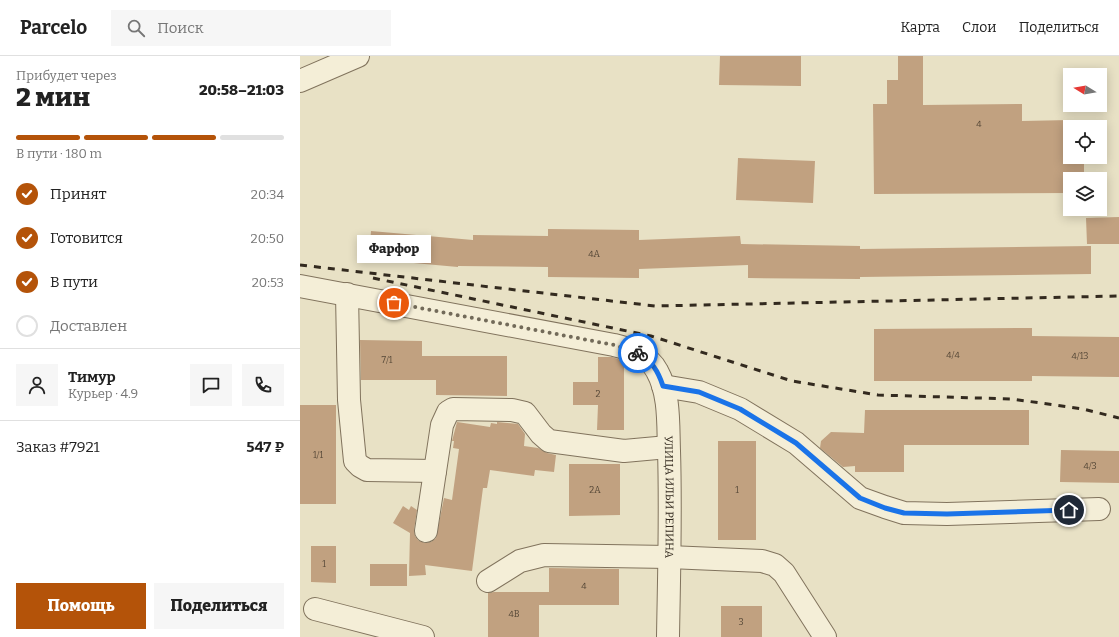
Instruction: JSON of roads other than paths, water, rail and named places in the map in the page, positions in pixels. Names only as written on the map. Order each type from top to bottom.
[{"type":"street","points":[[300,81],[358,56]]},
{"type":"street","points":[[300,286],[347,294],[349,400],[355,460],[360,466],[367,470],[435,471]]},
{"type":"street","name":"УЛИЦА ИЛЬИ РЕПИНА","points":[[347,294],[614,345],[632,350],[650,361],[657,370],[663,386],[666,406],[670,508],[668,637]]},
{"type":"street","points":[[663,386],[699,392],[740,409],[796,443],[860,498],[885,508],[904,513],[947,514],[1099,509]]},
{"type":"street","points":[[426,530],[442,425],[444,418],[453,409],[512,410],[525,413],[541,434],[549,441],[564,444],[624,451],[668,447]]},
{"type":"street","points":[[488,580],[520,561],[544,555],[669,557],[762,561],[775,565],[784,573],[824,637]]},
{"type":"street","points":[[316,609],[423,637]]},
{"type":"railway","points":[[300,265],[655,306],[1119,296]]},
{"type":"railway","points":[[373,278],[651,336],[792,381],[878,395],[1012,399],[1083,409],[1119,418]]},
{"type":"place","name":"Фарфор","points":[[394,303]]}]
